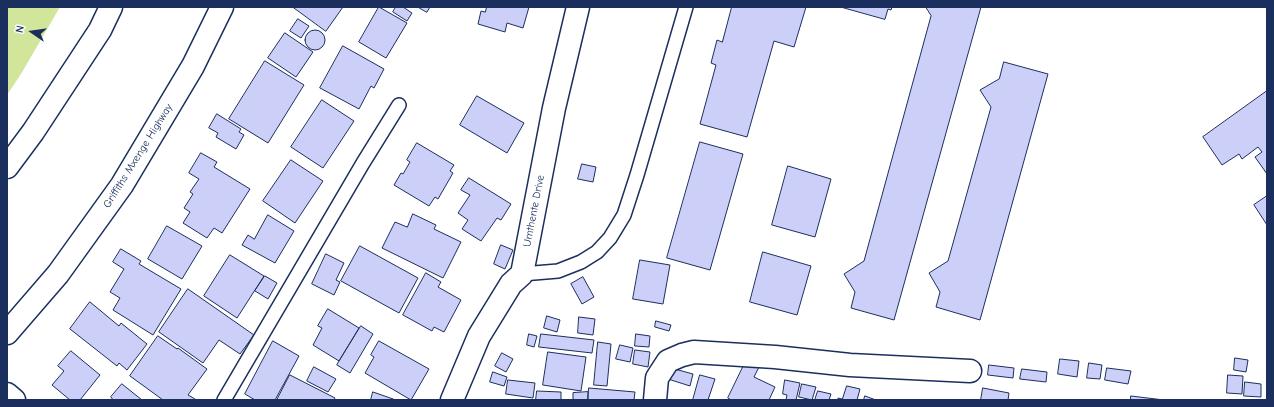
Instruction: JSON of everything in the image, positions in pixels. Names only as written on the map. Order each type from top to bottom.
[{"type":"street","points":[[7,166],[32,132],[100,30],[111,7]]},
{"type":"street","name":"Griffiths Mxenge Highway","points":[[7,333],[58,274],[122,185],[193,66],[222,7]]},
{"type":"street","name":"Umthente Drive","points":[[522,274],[554,108],[578,7]]},
{"type":"street","points":[[7,145],[72,72]]},
{"type":"street","points":[[452,400],[479,336],[511,284],[522,274]]},
{"type":"street","points":[[655,400],[657,378],[668,361],[694,352],[775,357],[850,365],[970,372]]},
{"type":"street","points":[[7,394],[14,400]]},
{"type":"lane","points":[[522,274],[558,270],[581,262],[597,252],[610,238],[624,215],[686,7]]},
{"type":"lane","points":[[224,400],[362,163],[398,105]]},
{"type":"green space","points":[[7,7],[60,7],[7,95]]},
{"type":"building","points":[[293,7],[343,7],[326,31]]},
{"type":"building","points":[[379,7],[407,23],[386,58],[359,42]]},
{"type":"building","points":[[396,7],[403,7],[412,13],[407,21],[393,12]]},
{"type":"building","points":[[418,7],[430,7],[427,12]]},
{"type":"building","points":[[487,7],[529,7],[523,28],[507,23],[505,32],[478,24],[481,11],[485,12]]},
{"type":"building","points":[[732,7],[806,7],[794,47],[774,41],[747,137],[700,124],[716,65],[711,63],[717,40],[722,42]]},
{"type":"building","points":[[841,7],[892,7],[891,10],[888,9],[885,19]]},
{"type":"building","points":[[926,7],[981,7],[894,320],[851,308],[855,292],[844,274],[864,261],[931,16]]},
{"type":"building","points":[[298,19],[309,26],[301,38],[290,31]]},
{"type":"building","points":[[315,30],[322,33],[325,40],[322,47],[315,50],[308,47],[305,40],[308,33]]},
{"type":"building","points":[[285,33],[313,52],[296,77],[268,58]]},
{"type":"building","points":[[343,46],[384,69],[374,88],[371,86],[359,109],[320,88]]},
{"type":"building","points":[[265,61],[304,85],[268,143],[229,119]]},
{"type":"building","points":[[1004,62],[1048,74],[980,320],[936,307],[940,292],[929,273],[948,261],[991,107],[980,90],[999,79]]},
{"type":"building","points":[[1267,91],[1267,174],[1255,157],[1262,152],[1258,147],[1242,159],[1239,154],[1222,165],[1203,137]]},
{"type":"building","points":[[477,96],[524,123],[507,153],[460,125]]},
{"type":"building","points":[[322,100],[354,121],[323,168],[291,147]]},
{"type":"building","points":[[217,114],[241,129],[239,132],[244,135],[236,149],[216,137],[218,133],[209,128]]},
{"type":"building","points":[[700,142],[743,154],[710,270],[667,258]]},
{"type":"building","points":[[417,143],[454,165],[450,171],[453,173],[438,199],[435,197],[429,206],[394,185],[410,162],[407,160]]},
{"type":"building","points":[[201,153],[217,162],[214,167],[250,189],[222,233],[214,228],[207,238],[183,223],[190,212],[184,208],[193,194],[190,192],[199,179],[189,173]]},
{"type":"building","points":[[291,160],[323,181],[295,223],[263,201]]},
{"type":"building","points":[[582,164],[596,167],[593,182],[578,179]]},
{"type":"building","points":[[788,166],[831,179],[815,237],[772,225]]},
{"type":"building","points":[[469,178],[511,204],[501,220],[497,218],[481,241],[462,229],[468,220],[458,213],[470,195],[461,190]]},
{"type":"building","points":[[1267,196],[1267,225],[1254,205]]},
{"type":"building","points":[[413,214],[436,225],[434,229],[461,242],[443,278],[382,248],[395,222],[407,227]]},
{"type":"building","points":[[268,215],[294,231],[275,263],[242,245],[248,235],[254,239]]},
{"type":"building","points":[[167,226],[202,246],[182,279],[148,259]]},
{"type":"building","points":[[501,245],[513,250],[505,269],[494,264]]},
{"type":"building","points":[[360,246],[418,278],[399,313],[341,281]]},
{"type":"building","points":[[121,249],[141,261],[139,264],[181,289],[153,335],[113,310],[120,298],[110,292],[124,269],[113,262]]},
{"type":"building","points":[[763,252],[811,266],[797,315],[750,302]]},
{"type":"building","points":[[326,254],[344,263],[336,280],[340,282],[334,295],[312,284]]},
{"type":"building","points":[[230,255],[264,276],[237,318],[204,296]]},
{"type":"building","points":[[640,260],[670,265],[663,304],[633,299]]},
{"type":"building","points":[[426,273],[441,282],[438,287],[461,300],[444,332],[434,327],[432,331],[403,315]]},
{"type":"building","points":[[265,276],[277,283],[268,299],[255,291]]},
{"type":"building","points":[[583,277],[594,297],[582,304],[571,284]]},
{"type":"building","points":[[188,289],[254,335],[240,354],[219,340],[203,363],[159,332]]},
{"type":"building","points":[[90,302],[119,326],[121,323],[147,344],[127,370],[119,363],[117,366],[70,329]]},
{"type":"building","points":[[328,309],[359,328],[339,361],[313,345],[322,328],[318,326]]},
{"type":"building","points":[[547,316],[560,320],[557,332],[544,328]]},
{"type":"building","points":[[579,317],[595,319],[593,335],[578,333]]},
{"type":"building","points":[[656,321],[671,325],[669,331],[655,327]]},
{"type":"building","points":[[361,326],[373,334],[350,373],[337,365]]},
{"type":"building","points":[[529,334],[537,336],[534,347],[527,345]]},
{"type":"building","points":[[541,334],[594,340],[592,353],[539,347]]},
{"type":"building","points":[[636,334],[650,336],[649,347],[635,346]]},
{"type":"building","points":[[158,336],[177,349],[178,348],[207,369],[188,395],[195,399],[194,400],[163,400],[130,376]]},
{"type":"building","points":[[273,341],[299,356],[275,400],[255,400],[245,394]]},
{"type":"building","points":[[379,341],[429,369],[411,400],[365,373],[374,357],[371,355]]},
{"type":"building","points":[[598,342],[611,344],[607,386],[594,385]]},
{"type":"building","points":[[620,345],[633,348],[630,362],[616,359]]},
{"type":"building","points":[[635,350],[650,352],[648,367],[633,364]]},
{"type":"building","points":[[71,351],[100,375],[80,400],[70,400],[52,385],[64,371],[58,366]]},
{"type":"building","points":[[548,352],[586,357],[581,391],[543,385]]},
{"type":"building","points":[[502,353],[513,359],[506,372],[495,366]]},
{"type":"building","points":[[1235,358],[1248,360],[1246,372],[1234,370]]},
{"type":"building","points":[[1060,359],[1079,361],[1077,377],[1058,374]]},
{"type":"building","points":[[746,361],[759,367],[754,377],[775,387],[769,400],[731,400],[728,398]]},
{"type":"building","points":[[1089,363],[1102,365],[1100,379],[1087,378]]},
{"type":"building","points":[[989,365],[1014,368],[1013,378],[988,375]]},
{"type":"building","points":[[314,367],[336,379],[328,392],[307,381]]},
{"type":"building","points":[[671,368],[693,374],[690,386],[668,379]]},
{"type":"building","points":[[1107,368],[1131,371],[1128,384],[1105,380]]},
{"type":"building","points":[[1022,369],[1047,372],[1046,382],[1020,379]]},
{"type":"building","points":[[493,372],[507,377],[504,386],[490,382]]},
{"type":"building","points":[[290,375],[335,398],[334,400],[277,400]]},
{"type":"building","points":[[700,375],[715,379],[708,400],[693,400]]},
{"type":"building","points":[[1228,375],[1243,376],[1242,394],[1227,393]]},
{"type":"building","points":[[508,380],[535,383],[533,398],[506,394]]},
{"type":"building","points":[[785,380],[800,383],[796,400],[786,400],[787,395],[783,394]]},
{"type":"building","points":[[1245,382],[1261,384],[1261,397],[1244,396]]},
{"type":"building","points":[[122,384],[142,400],[113,400],[111,397]]},
{"type":"building","points":[[802,384],[816,387],[812,400],[799,397]]},
{"type":"building","points":[[847,386],[860,389],[857,400],[838,400],[838,398],[842,399]]},
{"type":"building","points":[[589,388],[635,392],[634,400],[588,400]]},
{"type":"building","points":[[983,388],[1009,393],[1008,400],[981,400]]},
{"type":"building","points":[[537,391],[561,392],[561,400],[536,400]]},
{"type":"building","points":[[818,391],[831,394],[829,400],[815,400]]},
{"type":"building","points":[[373,392],[396,400],[371,400]]},
{"type":"building","points":[[588,392],[588,400],[573,400],[573,393]]},
{"type":"building","points":[[865,396],[876,400],[864,400]]},
{"type":"building","points":[[1131,396],[1164,400],[1131,400]]}]
